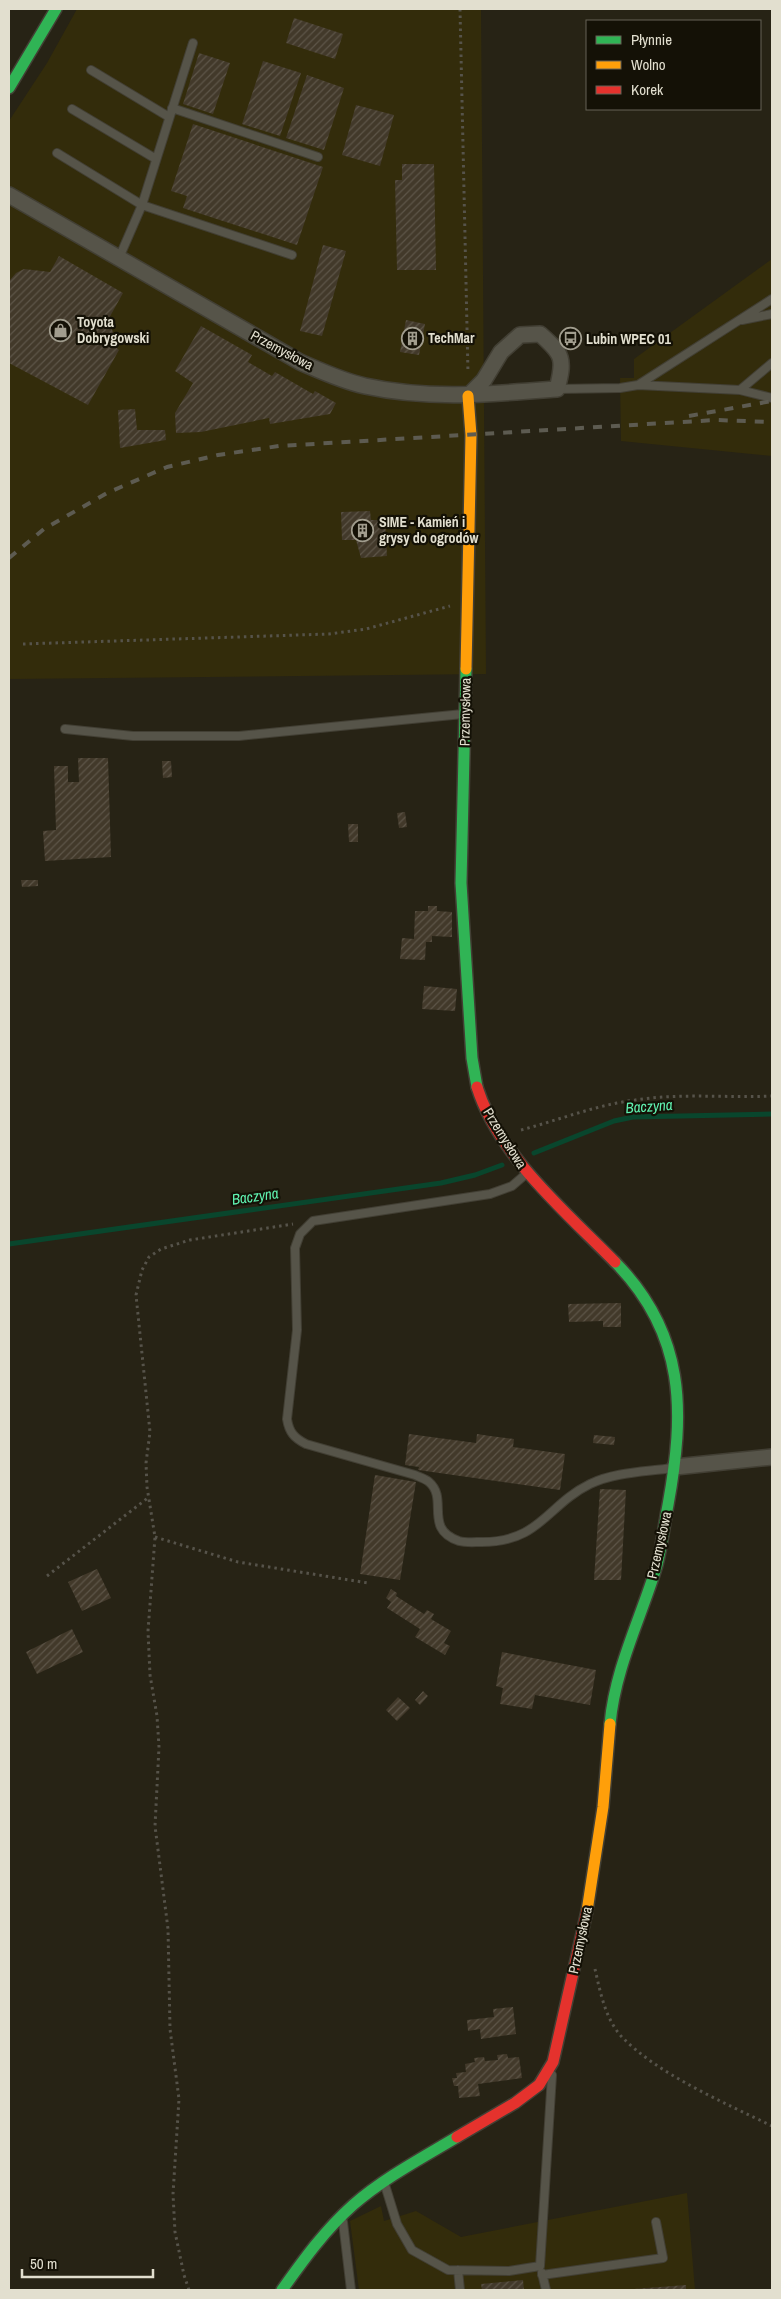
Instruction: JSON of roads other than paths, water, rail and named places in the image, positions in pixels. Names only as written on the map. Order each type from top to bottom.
[{"type":"street","points":[[9,88],[56,9]]},
{"type":"street","name":"Przemysłowa","points":[[10,198],[300,362],[334,377],[363,386],[393,392],[468,396],[471,435],[461,883],[472,1058],[477,1088],[487,1113],[528,1173],[627,1274],[651,1306],[667,1340],[675,1371],[678,1419],[675,1467],[657,1564],[623,1659],[611,1713],[604,1807],[586,1914],[553,2062],[539,2085],[515,2103],[384,2183],[342,2215],[314,2245],[282,2290]]},
{"type":"street","points":[[540,334],[557,349],[562,370],[557,389],[468,396],[484,380],[501,352],[520,335],[540,334]]},
{"type":"street","points":[[675,1467],[772,1457]]},
{"type":"lane","points":[[119,258],[142,205],[193,43]]},
{"type":"lane","points":[[91,70],[169,117]]},
{"type":"lane","points":[[172,108],[318,157]]},
{"type":"lane","points":[[72,109],[156,159]]},
{"type":"lane","points":[[58,152],[142,205],[292,255]]},
{"type":"lane","points":[[638,385],[772,298]]},
{"type":"lane","points":[[736,322],[772,314]]},
{"type":"lane","points":[[740,390],[772,363]]},
{"type":"lane","points":[[557,389],[620,388],[638,385],[740,390],[772,398]]},
{"type":"lane","points":[[65,729],[133,736],[239,736],[465,714]]},
{"type":"lane","points":[[528,1173],[512,1186],[490,1194],[313,1221],[300,1234],[295,1248],[297,1330],[287,1419],[289,1429],[296,1439],[306,1444],[415,1475],[430,1482],[436,1497],[437,1521],[443,1532],[460,1542],[488,1542],[520,1536],[540,1524],[564,1501],[590,1484],[613,1476],[675,1467]]},
{"type":"lane","points":[[546,2290],[540,2266],[553,2062]]},
{"type":"lane","points":[[384,2183],[397,2224],[412,2250],[448,2270],[509,2271],[540,2266]]},
{"type":"lane","points":[[342,2215],[350,2290]]},
{"type":"lane","points":[[542,2276],[663,2258],[656,2222]]},
{"type":"lane","points":[[458,2270],[460,2290]]},
{"type":"waterway","name":"Baczyna","points":[[534,1153],[614,1121],[633,1117],[772,1114]]},
{"type":"waterway","name":"Baczyna","points":[[9,1244],[441,1183],[475,1175],[502,1165]]},
{"type":"railway","points":[[689,416],[772,401]]},
{"type":"railway","points":[[9,558],[44,529],[107,493],[167,467],[218,455],[279,446],[716,420],[772,422]]},
{"type":"place","name":"Toyota Dobrygowski","points":[[61,330]]},
{"type":"place","name":"TechMar","points":[[412,338]]},
{"type":"place","name":"Lubin WPEC 01","points":[[570,339]]},
{"type":"place","name":"SIME - Kamień i grysy do ogrodów","points":[[363,530]]}]
